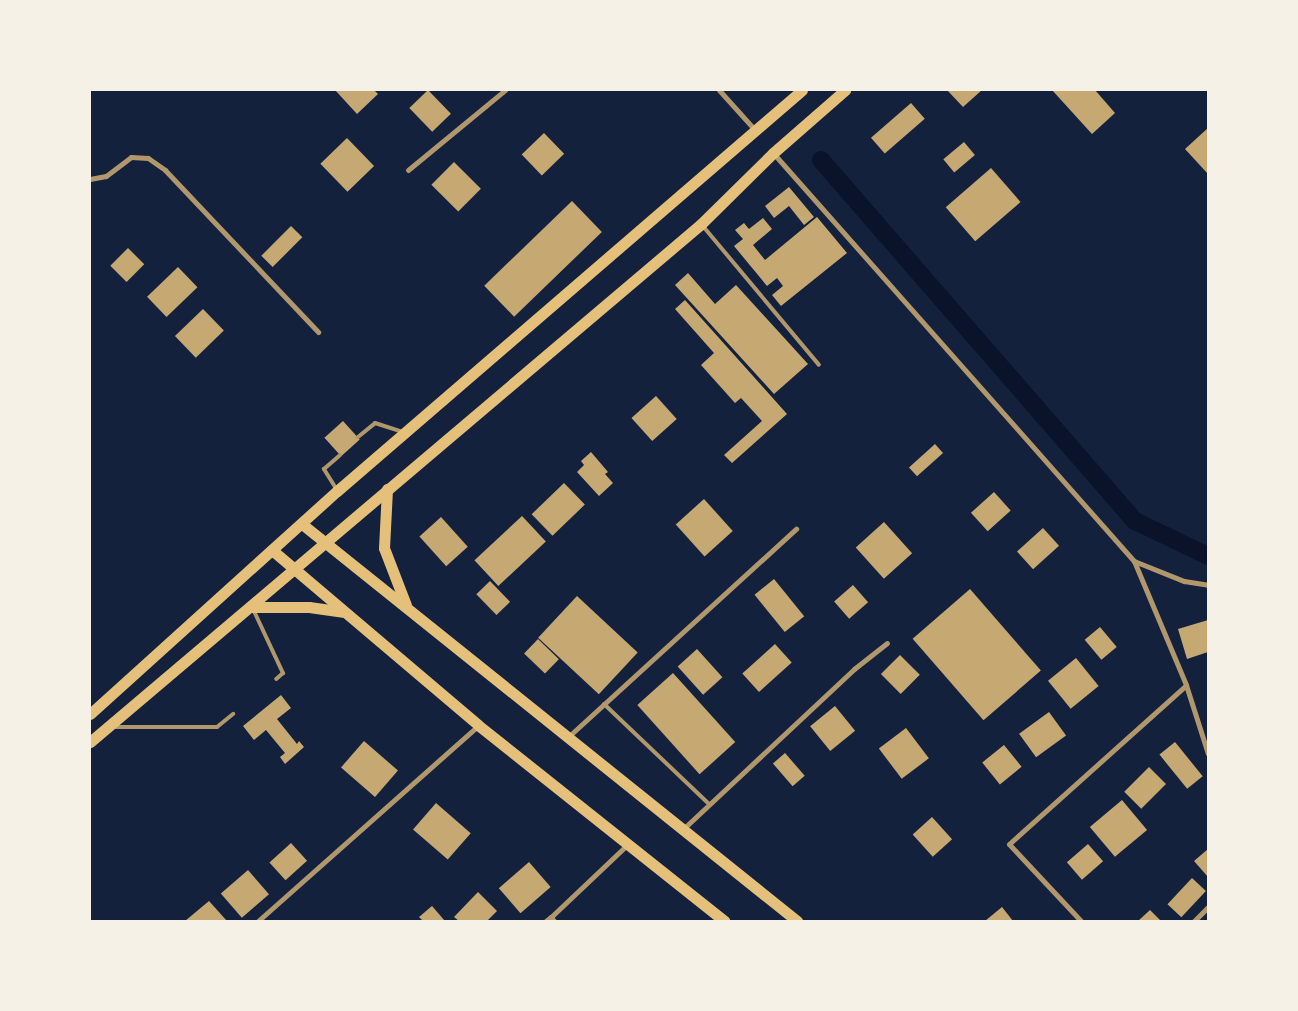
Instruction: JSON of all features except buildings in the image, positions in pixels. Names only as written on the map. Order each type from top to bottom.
[{"type":"main road","points":[[90,714],[405,432],[802,90]]},
{"type":"main road","points":[[90,742],[701,224],[773,153],[844,90]]},
{"type":"main road","points":[[387,489],[384,548],[408,608]]},
{"type":"main road","points":[[302,524],[797,921]]},
{"type":"main road","points":[[272,550],[478,725],[724,921]]},
{"type":"main road","points":[[252,606],[309,607],[346,613]]},
{"type":"street","points":[[408,170],[505,90]]},
{"type":"street","points":[[719,90],[755,131]]},
{"type":"street","points":[[773,153],[1134,561],[1186,686],[1208,754]]},
{"type":"street","points":[[90,179],[106,176],[131,157],[148,158],[165,170],[318,332]]},
{"type":"street","points":[[568,737],[796,529]]},
{"type":"street","points":[[1134,561],[1184,581],[1208,585]]},
{"type":"street","points":[[682,830],[854,668],[887,643]]},
{"type":"street","points":[[1080,921],[1009,844],[1186,686]]},
{"type":"street","points":[[258,921],[300,887],[478,725]]},
{"type":"street","points":[[550,920],[627,845]]},
{"type":"street","points":[[1194,921],[1208,907]]},
{"type":"lane","points":[[701,224],[820,365]]},
{"type":"lane","points":[[358,437],[375,423],[405,432]]},
{"type":"lane","points":[[337,492],[324,468],[340,455]]},
{"type":"lane","points":[[252,606],[283,673],[276,679]]},
{"type":"lane","points":[[604,704],[709,804]]},
{"type":"lane","points":[[107,727],[218,726],[233,714]]},
{"type":"waterway","points":[[821,160],[1135,521],[1208,556]]}]
